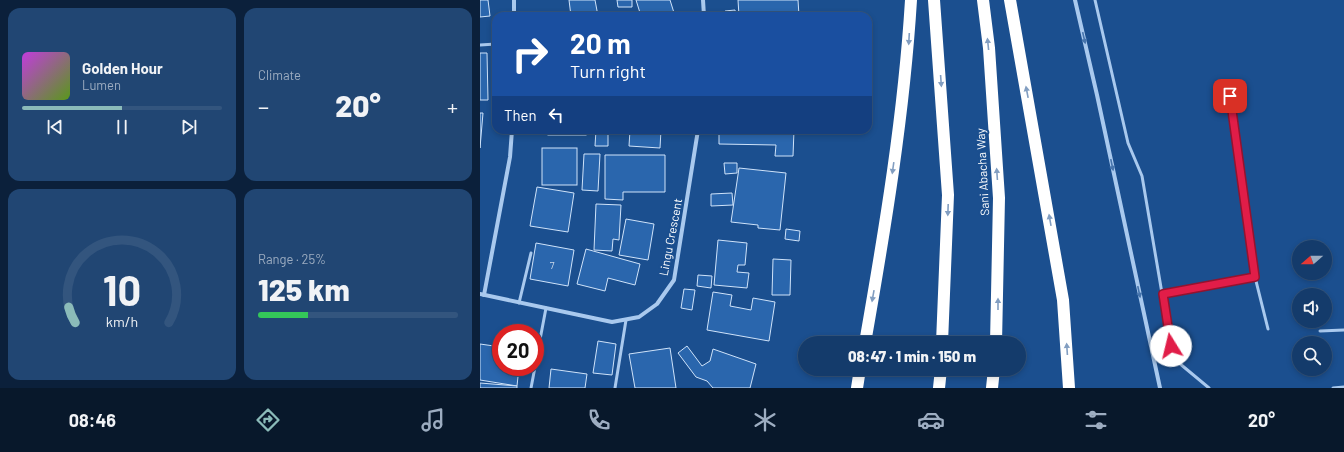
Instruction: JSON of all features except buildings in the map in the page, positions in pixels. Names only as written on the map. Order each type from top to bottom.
[{"type":"highway","points":[[866,336],[887,218],[905,82],[911,0]]},
{"type":"highway","points":[[934,0],[948,195],[942,336]]},
{"type":"highway","name":"Sani Abacha Way","points":[[983,0],[989,48],[999,198],[996,336]]},
{"type":"highway","points":[[1010,0],[1063,300],[1069,388]]},
{"type":"highway","points":[[857,388],[859,376]]},
{"type":"highway","points":[[939,388],[940,376]]},
{"type":"highway","points":[[992,388],[993,376]]},
{"type":"street","points":[[514,0],[514,12]]},
{"type":"street","points":[[703,0],[704,12]]},
{"type":"street","points":[[1075,0],[1098,95],[1160,388]]},
{"type":"street","points":[[482,295],[510,157],[512,134]]},
{"type":"street","name":"Lingu Crescent","points":[[482,295],[612,322],[639,317],[657,304],[674,280],[697,134]]},
{"type":"lane","points":[[1095,0],[1128,143],[1142,176],[1173,358],[1209,388]]},
{"type":"lane","points":[[480,45],[492,44]]},
{"type":"lane","points":[[1230,96],[1255,277],[1268,329]]},
{"type":"lane","points":[[519,302],[531,252]]},
{"type":"lane","points":[[1163,294],[1255,277]]},
{"type":"lane","points":[[543,324],[546,308]]},
{"type":"lane","points":[[615,388],[626,320]]},
{"type":"lane","points":[[1320,331],[1344,330]]},
{"type":"lane","points":[[531,388],[533,376]]},
{"type":"lane","points":[[1333,388],[1344,387]]},
{"type":"route","points":[[1171,346],[1163,294],[1255,277],[1230,96]]}]
